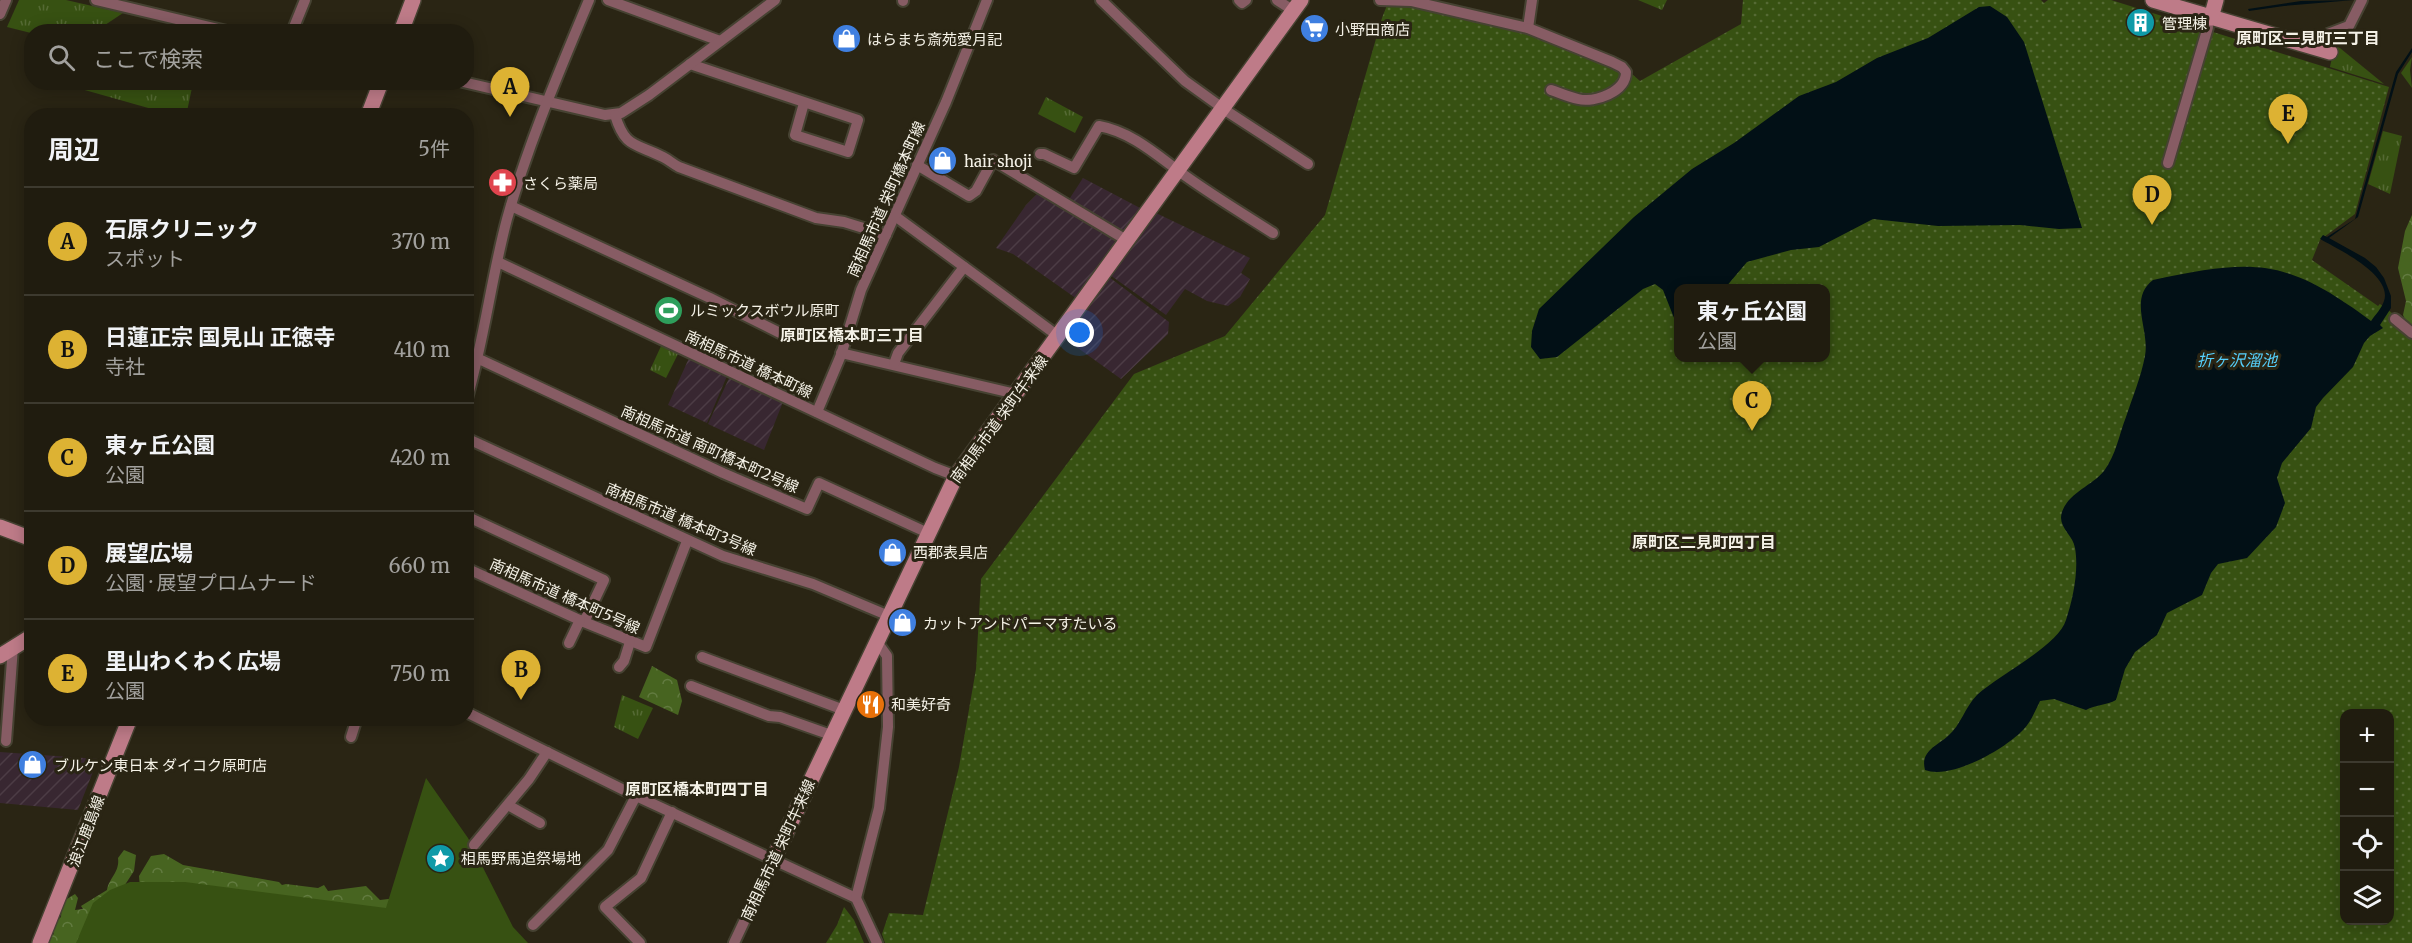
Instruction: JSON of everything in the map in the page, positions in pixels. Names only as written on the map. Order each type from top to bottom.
[{"type":"street","points":[[0,14],[6,0]]},
{"type":"street","points":[[96,0],[197,24]]},
{"type":"street","points":[[295,24],[304,0]]},
{"type":"street","points":[[404,24],[413,0]]},
{"type":"street","points":[[474,374],[511,206],[547,102],[590,0]]},
{"type":"street","points":[[608,0],[720,41]]},
{"type":"street","points":[[474,85],[591,114],[615,115],[632,107],[775,0]]},
{"type":"street","name":"南相馬市道 栄町橋本町線","points":[[817,412],[841,353],[861,291],[987,0]]},
{"type":"street","points":[[1101,0],[1185,81],[1308,164]]},
{"type":"street","points":[[1239,0],[1242,3],[1246,0]]},
{"type":"street","points":[[1277,0],[1297,5]]},
{"type":"street","points":[[1380,0],[1411,1],[1528,28],[1612,62],[1626,72],[1624,84],[1620,89],[1595,98],[1578,99],[1551,90]]},
{"type":"street","points":[[1528,28],[1532,0]]},
{"type":"street","points":[[2153,0],[2209,22],[2326,51],[2328,34],[2349,26],[2362,0]]},
{"type":"street","points":[[2168,163],[2216,0]]},
{"type":"street","name":"南相馬市道 栄町牛来線","points":[[734,943],[956,476],[1297,5]]},
{"type":"street","points":[[690,64],[858,120],[848,152],[795,135],[804,103]]},
{"type":"street","points":[[371,108],[378,90]]},
{"type":"street","points":[[615,115],[620,132],[631,145],[662,156],[679,167],[810,216],[844,222],[886,235]]},
{"type":"street","points":[[1040,154],[1074,168],[1099,126],[1108,128],[1138,142],[1273,233]]},
{"type":"street","points":[[917,165],[969,196],[976,191],[993,160],[1128,241]]},
{"type":"street","points":[[511,206],[710,298],[788,337]]},
{"type":"street","points":[[895,216],[1058,336]]},
{"type":"street","name":"南相馬市道 橋本町線","points":[[498,262],[956,476]]},
{"type":"street","points":[[894,364],[898,353],[964,267]]},
{"type":"street","points":[[2395,319],[2412,333]]},
{"type":"street","points":[[841,353],[1016,394]]},
{"type":"street","name":"南相馬市道 南町橋本町2号線","points":[[474,358],[723,473],[807,509],[819,483],[928,533]]},
{"type":"street","name":"南相馬市道 橋本町3号線","points":[[474,442],[732,560],[813,584],[889,616]]},
{"type":"street","points":[[474,520],[604,580],[569,643]]},
{"type":"street","points":[[0,527],[24,536]]},
{"type":"street","name":"南相馬市道 橋本町5号線","points":[[474,572],[582,621],[646,647],[687,541]]},
{"type":"street","points":[[0,656],[24,641]]},
{"type":"street","points":[[619,667],[624,661],[630,642]]},
{"type":"street","points":[[877,642],[887,656],[888,727],[879,808],[856,898],[877,943]]},
{"type":"street","points":[[6,741],[14,647]]},
{"type":"street","points":[[702,657],[844,710]]},
{"type":"street","points":[[691,687],[769,716],[780,717],[831,735]]},
{"type":"street","points":[[474,716],[856,898]]},
{"type":"street","name":"浪江鹿島線","points":[[40,943],[127,726]]},
{"type":"street","points":[[351,737],[354,726]]},
{"type":"street","points":[[474,845],[548,752]]},
{"type":"street","points":[[533,925],[608,850],[636,795]]},
{"type":"street","points":[[508,805],[540,823]]},
{"type":"street","points":[[639,943],[605,907],[641,878],[672,812]]},
{"type":"shaded area","points":[[1083,178],[1142,209],[1125,235],[1068,201]]},
{"type":"shaded area","points":[[1039,192],[1119,240],[1077,299],[1013,254],[996,248],[1026,205]]},
{"type":"shaded area","points":[[1156,213],[1250,258],[1241,273],[1250,279],[1240,297],[1228,306],[1207,301],[1185,289],[1166,315],[1110,275]]},
{"type":"shaded area","points":[[1109,277],[1169,322],[1168,334],[1121,379],[1064,338]]},
{"type":"shaded area","points":[[689,358],[727,376],[707,423],[668,405]]},
{"type":"shaded area","points":[[730,376],[783,402],[764,450],[708,424]]},
{"type":"shaded area","points":[[0,752],[98,759],[78,810],[0,803]]},
{"type":"green space","points":[[19,0],[66,0],[123,13],[106,24],[24,24],[24,31],[7,27]]},
{"type":"green space","points":[[1389,0],[1535,26],[1610,55],[1640,81],[1741,24],[1743,0],[2041,0],[2044,3],[2048,0],[2111,0],[2389,87],[2355,214],[2320,240],[2312,260],[2378,306],[2380,304],[2412,328],[2412,943],[885,943],[882,934],[889,913],[923,915],[959,767],[976,669],[981,579],[1134,374],[1225,336],[1325,215]]},
{"type":"green space","points":[[1638,0],[1667,0],[1662,10]]},
{"type":"green space","points":[[2335,44],[2384,84],[2330,67]]},
{"type":"green space","points":[[2412,57],[2410,70],[2412,88],[2401,73]]},
{"type":"green space","points":[[85,90],[192,90],[188,108],[148,108]]},
{"type":"green space","points":[[1046,97],[1083,117],[1075,133],[1038,114]]},
{"type":"green space","points":[[2383,131],[2402,136],[2390,194],[2368,184]]},
{"type":"green space","points":[[2412,215],[2412,324],[2407,324],[2403,315],[2406,301],[2398,268],[2405,231]]},
{"type":"green space","points":[[662,344],[679,352],[666,378],[650,370]]},
{"type":"green space","points":[[652,666],[677,680],[682,701],[678,715],[639,697]]},
{"type":"green space","points":[[622,695],[653,708],[638,739],[614,727]]},
{"type":"green space","name":"相馬野馬追祭場地","points":[[426,778],[468,838],[513,927],[528,943],[76,943],[93,903],[110,890],[130,882],[185,882],[386,908]]},
{"type":"green space","points":[[124,850],[136,855],[134,871],[87,943],[49,943],[48,937],[54,934],[50,927],[61,917],[62,902],[75,894],[78,898],[75,910],[83,909],[81,906],[107,890],[116,871],[118,858]]},
{"type":"green space","points":[[164,854],[183,865],[279,882],[282,885],[318,888],[324,885],[328,891],[366,886],[380,900],[396,898],[429,914],[140,888],[139,876],[151,856]]},
{"type":"green space","points":[[844,907],[854,920],[864,943],[826,943]]},
{"type":"water","points":[[2354,0],[2249,11],[2248,9],[2301,1]]},
{"type":"water","points":[[1990,6],[2007,17],[2024,42],[2082,228],[2059,229],[2020,225],[1938,226],[1873,219],[1819,247],[1791,250],[1747,262],[1728,284],[1674,284],[1674,318],[1663,290],[1655,284],[1643,289],[1557,357],[1540,359],[1531,347],[1532,331],[1539,309],[1634,217],[1692,169],[1734,143],[1799,96],[1836,82],[1877,58],[1928,38],[1979,7]]},
{"type":"water","name":"折ヶ沢溜池","points":[[2412,48],[2412,52],[2398,74],[2358,217],[2329,238],[2365,258],[2376,267],[2384,278],[2391,296],[2391,308],[2380,325],[2383,328],[2364,343],[2353,367],[2316,407],[2311,428],[2282,463],[2277,478],[2285,503],[2276,527],[2247,558],[2218,564],[2211,573],[2202,595],[2167,613],[2157,635],[2135,652],[2125,669],[2116,700],[2086,710],[2054,699],[2040,701],[2031,720],[2023,730],[1991,754],[1949,771],[1925,770],[1924,763],[1927,754],[1952,732],[1977,695],[2052,640],[2066,620],[2075,584],[2076,557],[2074,543],[2063,526],[2062,512],[2075,494],[2104,471],[2114,452],[2145,356],[2142,296],[2153,280],[2218,269],[2244,267],[2268,269],[2291,274],[2315,285],[2371,321],[2380,309],[2385,291],[2380,282],[2351,256],[2320,239],[2323,235],[2327,237],[2355,219],[2396,72]]},
{"type":"place","name":"管理棟","points":[[2141,23]]},
{"type":"place","name":"小野田商店","points":[[1314,29]]},
{"type":"place","name":"はらまち斎苑愛月記","points":[[846,39]]},
{"type":"place","name":"石原クリニック","points":[[510,117]]},
{"type":"place","name":"里山わくわく広場","points":[[2288,144]]},
{"type":"place","name":"hair shoji","points":[[943,161]]},
{"type":"place","name":"さくら薬局","points":[[502,183]]},
{"type":"place","name":"展望広場","points":[[2152,225]]},
{"type":"place","name":"ルミックスボウル原町","points":[[669,310]]},
{"type":"place","name":"東ヶ丘公園","points":[[1752,431]]},
{"type":"place","name":"西郡表具店","points":[[892,552]]},
{"type":"place","name":"カットアンドパーマすたいる","points":[[902,623]]},
{"type":"place","name":"日蓮正宗 国見山 正徳寺","points":[[521,700]]},
{"type":"place","name":"和美好奇","points":[[870,704]]},
{"type":"place","name":"ブルケン東日本 ダイコク原町店","points":[[33,765]]},
{"type":"place","name":"相馬野馬追祭場地","points":[[440,858]]},
{"type":"district","name":"原町区二見町三丁目","points":[[2308,38]]},
{"type":"district","name":"原町区橋本町三丁目","points":[[852,335]]},
{"type":"district","name":"原町区二見町四丁目","points":[[1704,542]]},
{"type":"district","name":"原町区橋本町四丁目","points":[[697,789]]}]
